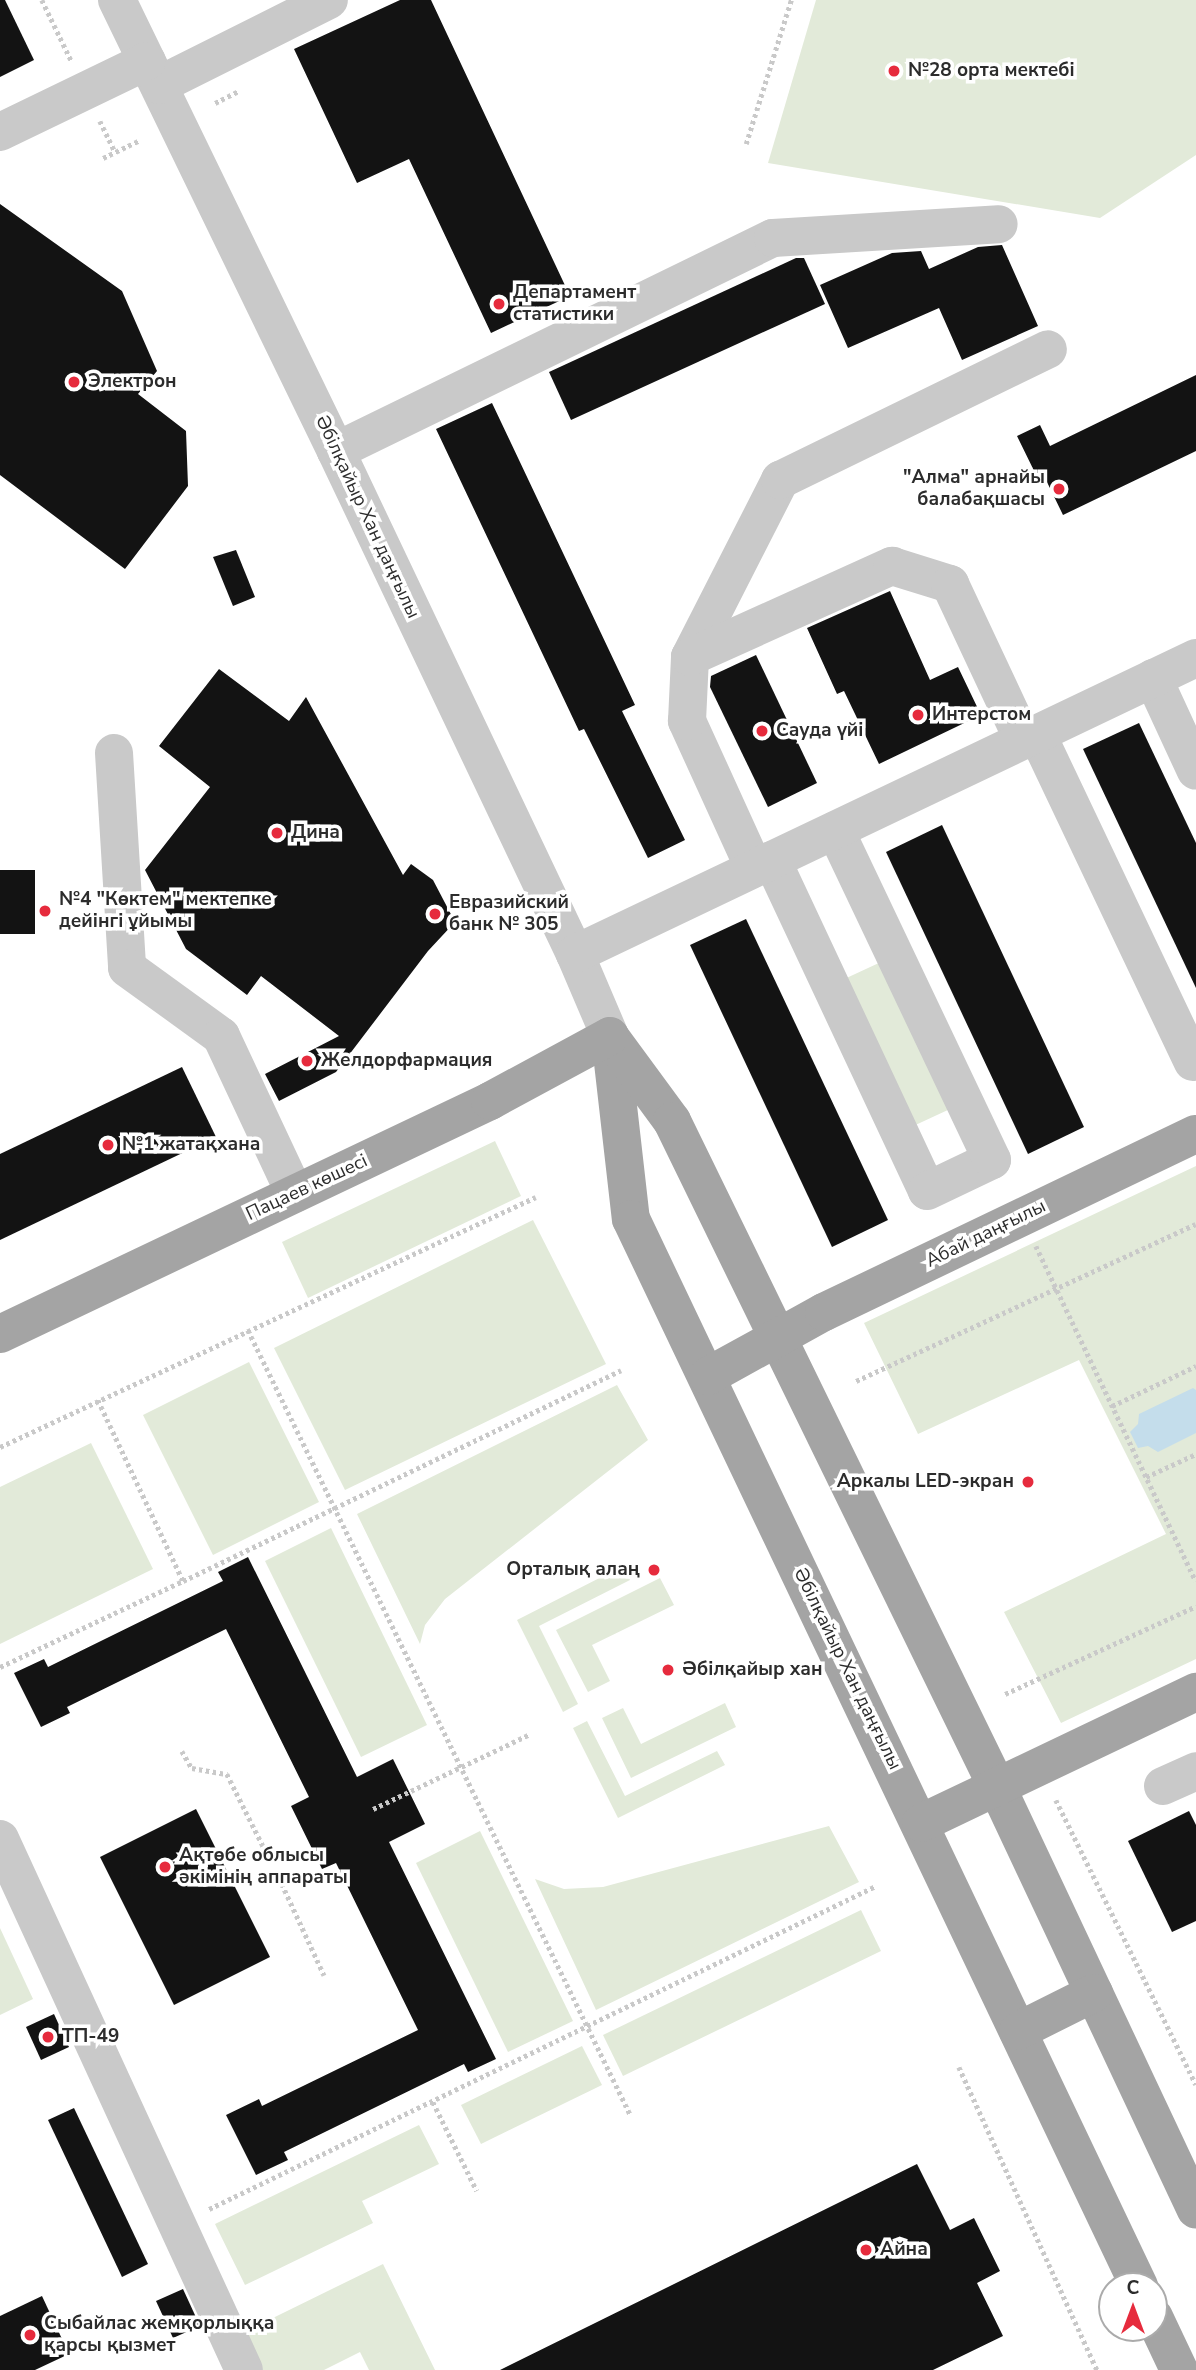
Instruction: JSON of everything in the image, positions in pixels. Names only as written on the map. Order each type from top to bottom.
[{"type":"main road","name":"Пацаев көшесі","points":[[0,1335],[490,1101],[610,1036]]},
{"type":"main road","name":"Әбілқайыр Хан даңғылы","points":[[610,1036],[671,1121],[997,1787],[1196,2209]]},
{"type":"main road","name":"Әбілқайыр Хан даңғылы","points":[[610,1036],[631,1219],[1132,2272]]},
{"type":"main road","name":"Абай даңғылы","points":[[708,1376],[824,1312],[1196,1134]]},
{"type":"main road","points":[[920,1823],[1196,1692]]},
{"type":"main road","points":[[1018,2031],[1094,1993]]},
{"type":"main road","points":[[1166,2342],[1179,2370]]},
{"type":"street","name":"Әбілқайыр Хан даңғылы","points":[[117,0],[336,451],[575,954],[610,1036]]},
{"type":"street","points":[[0,132],[153,73],[329,0]]},
{"type":"street","points":[[336,451],[773,238],[999,224]]},
{"type":"street","points":[[835,830],[992,1160],[927,1191],[763,864],[687,721],[690,657],[780,480],[1048,349]]},
{"type":"street","points":[[690,657],[892,566],[950,584],[1193,1062]]},
{"type":"street","points":[[575,954],[1196,658]]},
{"type":"street","points":[[1153,678],[1196,771]]},
{"type":"street","points":[[114,753],[127,968],[220,1036],[295,1194]]},
{"type":"street","points":[[0,1839],[176,2225],[237,2367]]},
{"type":"path","points":[[746,144],[791,0]]},
{"type":"path","points":[[215,103],[239,91]]},
{"type":"path","points":[[103,158],[138,141]]},
{"type":"path","points":[[0,1447],[536,1197]]},
{"type":"path","points":[[856,1381],[1058,1291],[1196,1224]]},
{"type":"path","points":[[1035,1242],[1196,1581]]},
{"type":"path","points":[[248,1331],[631,2116]]},
{"type":"path","points":[[1112,1406],[1196,1366]]},
{"type":"path","points":[[0,1667],[621,1370]]},
{"type":"path","points":[[98,1400],[183,1581]]},
{"type":"path","points":[[1146,1477],[1196,1454]]},
{"type":"path","points":[[1005,1694],[1196,1606]]},
{"type":"path","points":[[373,1809],[530,1734]]},
{"type":"path","points":[[182,1751],[192,1768],[228,1774],[266,1852]]},
{"type":"path","points":[[1056,1800],[1194,2074],[1196,2084]]},
{"type":"path","points":[[276,1871],[324,1975]]},
{"type":"path","points":[[176,2225],[874,1887]]},
{"type":"path","points":[[959,2067],[1097,2370]]},
{"type":"path","points":[[433,2102],[477,2191]]},
{"type":"green space","name":"№28 орта мектебі","points":[[816,0],[1196,0],[1196,155],[1100,218],[768,163]]},
{"type":"green space","points":[[881,962],[950,1109],[909,1128],[840,981]]},
{"type":"green space","points":[[495,1141],[521,1196],[308,1298],[282,1242]]},
{"type":"green space","points":[[1196,1166],[1196,1659],[1061,1723],[1004,1612],[1166,1534],[1079,1360],[918,1434],[864,1323]]},
{"type":"green space","points":[[533,1220],[606,1364],[345,1490],[274,1348]]},
{"type":"green space","points":[[249,1362],[319,1502],[213,1555],[143,1415]]},
{"type":"green space","points":[[617,1385],[648,1440],[445,1599],[425,1625],[420,1644],[357,1514]]},
{"type":"green space","points":[[91,1443],[153,1569],[0,1644],[0,1487]]},
{"type":"green space","points":[[331,1528],[427,1725],[361,1757],[265,1561]]},
{"type":"green space","points":[[623,1566],[630,1580],[539,1626],[578,1704],[563,1712],[517,1620]]},
{"type":"green space","points":[[660,1578],[674,1605],[592,1645],[610,1681],[588,1692],[556,1630]]},
{"type":"green space","points":[[725,1703],[736,1727],[631,1778],[602,1718],[623,1708],[641,1744]]},
{"type":"green space","points":[[587,1721],[625,1796],[717,1751],[725,1765],[618,1818],[573,1728]]},
{"type":"green space","points":[[829,1826],[859,1882],[596,2010],[535,1879],[564,1889],[603,1887]]},
{"type":"green space","points":[[480,1831],[573,2021],[508,2052],[416,1863]]},
{"type":"green space","points":[[861,1910],[881,1951],[623,2076],[603,2035]]},
{"type":"green space","points":[[0,1928],[33,1999],[0,2015]]},
{"type":"green space","points":[[582,2046],[602,2085],[481,2144],[461,2105]]},
{"type":"green space","points":[[419,2125],[439,2164],[362,2201],[373,2223],[245,2285],[215,2224]]},
{"type":"green space","points":[[383,2264],[435,2370],[369,2370],[360,2352],[324,2370],[260,2370],[242,2333]]},
{"type":"water","points":[[1193,1388],[1196,1390],[1196,1433],[1158,1452],[1148,1446],[1138,1448],[1130,1432],[1138,1424],[1139,1414]]},
{"type":"building","points":[[0,0],[5,0],[34,60],[0,77]]},
{"type":"building","points":[[400,0],[431,0],[570,296],[491,333],[409,159],[357,183],[294,49]]},
{"type":"building","name":"Электрон","points":[[0,204],[122,291],[157,371],[138,394],[186,431],[188,486],[125,569],[0,475]]},
{"type":"building","points":[[1002,245],[1038,326],[962,360],[939,308],[848,348],[820,285],[892,253],[921,251],[929,269],[978,247]]},
{"type":"building","points":[[796,258],[804,258],[825,304],[571,420],[549,372]]},
{"type":"building","points":[[1196,375],[1196,451],[1063,515],[1046,480],[1040,483],[1017,436],[1040,425],[1050,446]]},
{"type":"building","points":[[492,403],[635,705],[622,711],[685,840],[648,858],[584,729],[579,731],[436,429]]},
{"type":"building","points":[[236,550],[255,597],[233,606],[213,557]]},
{"type":"building","points":[[890,591],[930,680],[958,667],[981,715],[879,764],[844,691],[837,694],[807,628]]},
{"type":"building","name":"Сауда үйі","points":[[756,655],[817,783],[768,807],[710,687],[711,676]]},
{"type":"building","name":"Дина","points":[[219,669],[289,721],[306,697],[403,875],[411,864],[433,880],[455,922],[428,951],[336,1072],[279,1101],[265,1074],[339,1036],[261,976],[247,995],[186,949],[145,870],[210,787],[159,746]]},
{"type":"building","points":[[1139,723],[1196,843],[1196,988],[1083,749]]},
{"type":"building","points":[[942,825],[1084,1127],[1028,1154],[886,852]]},
{"type":"building","points":[[0,870],[35,870],[35,934],[0,934]]},
{"type":"building","points":[[746,919],[888,1220],[832,1247],[690,945]]},
{"type":"building","name":"№1 жатақхана","points":[[182,1067],[216,1137],[0,1240],[0,1154]]},
{"type":"building","name":"Ақтөбе облысы әкімінің аппараты","points":[[248,1557],[357,1777],[393,1759],[425,1824],[389,1842],[496,2059],[468,2072],[464,2064],[284,2152],[288,2160],[256,2175],[226,2115],[259,2099],[262,2106],[418,2030],[336,1863],[322,1869],[291,1806],[309,1797],[226,1629],[67,1707],[70,1713],[41,1727],[14,1673],[44,1659],[48,1667],[223,1581],[218,1572]]},
{"type":"building","points":[[196,1809],[270,1957],[174,2005],[100,1857]]},
{"type":"building","points":[[1189,1811],[1196,1825],[1196,1921],[1172,1932],[1128,1841]]},
{"type":"building","name":"ТП-49","points":[[54,2014],[69,2047],[41,2060],[26,2027]]},
{"type":"building","points":[[74,2108],[148,2264],[122,2277],[48,2120]]},
{"type":"building","name":"Айна","points":[[917,2164],[950,2230],[974,2218],[1000,2271],[977,2283],[1003,2336],[933,2370],[500,2370]]},
{"type":"building","points":[[183,2289],[200,2326],[173,2338],[156,2301]]},
{"type":"building","name":"Сыбайлас жемқорлыққа қарсы қызмет","points":[[42,2296],[69,2354],[35,2370],[0,2370],[0,2316]]},
{"type":"place","name":"№28 орта мектебі","points":[[894,71]]},
{"type":"place","name":"Департамент статистики","points":[[499,304]]},
{"type":"place","name":"Электрон","points":[[74,382]]},
{"type":"place","name":"\"Алма\" арнайы балабақшасы","points":[[1059,489]]},
{"type":"place","name":"Интерстом","points":[[918,715]]},
{"type":"place","name":"Сауда үйі","points":[[762,731]]},
{"type":"place","name":"Дина","points":[[277,833]]},
{"type":"place","name":"№4 \"Көктем\" мектепке дейінгі ұйымы","points":[[45,911]]},
{"type":"place","name":"Евразийский банк № 305","points":[[435,914]]},
{"type":"place","name":"Желдорфармация","points":[[307,1061]]},
{"type":"place","name":"№1 жатақхана","points":[[108,1145]]},
{"type":"place","name":"Аркалы LED-экран","points":[[1028,1482]]},
{"type":"place","name":"Орталық алаң","points":[[654,1570]]},
{"type":"place","name":"Әбілқайыр хан","points":[[668,1670]]},
{"type":"place","name":"Ақтөбе облысы әкімінің аппараты","points":[[165,1867]]},
{"type":"place","name":"ТП-49","points":[[48,2037]]},
{"type":"place","name":"Айна","points":[[866,2250]]},
{"type":"place","name":"Сыбайлас жемқорлыққа қарсы қызмет","points":[[30,2335]]}]
